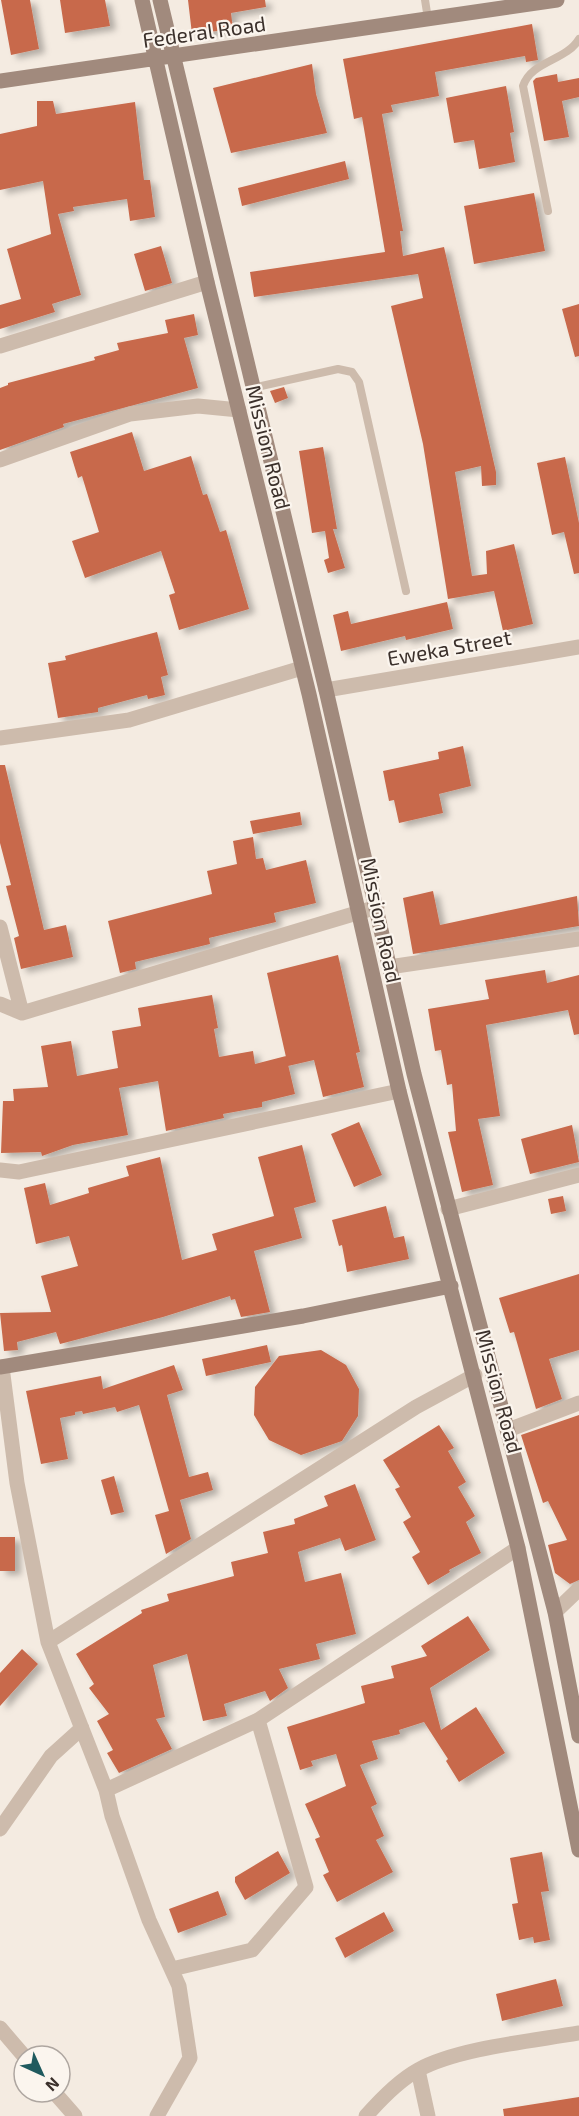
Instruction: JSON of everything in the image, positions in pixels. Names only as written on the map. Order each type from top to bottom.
[{"type":"street","name":"Mission Road","points":[[142,0],[207,282],[360,912],[399,1091],[475,1375],[518,1548],[579,1850]]},
{"type":"street","name":"Mission Road","points":[[160,0],[448,1209],[555,1612],[579,1736]]},
{"type":"street","name":"Federal Road","points":[[0,81],[556,0]]},
{"type":"street","points":[[0,346],[207,282]]},
{"type":"street","points":[[0,460],[130,414],[198,406],[239,410]]},
{"type":"street","name":"Eweka Street","points":[[326,690],[579,647]]},
{"type":"street","points":[[0,738],[129,720],[302,668]]},
{"type":"street","points":[[0,1004],[22,1013],[377,907]]},
{"type":"street","points":[[0,927],[22,1013]]},
{"type":"street","points":[[390,967],[579,939]]},
{"type":"street","points":[[0,1170],[19,1172],[399,1091]]},
{"type":"street","points":[[448,1209],[579,1175]]},
{"type":"street","points":[[157,2116],[190,2058],[179,1986],[149,1920],[112,1816],[106,1790],[48,1642],[17,1484],[1,1367],[303,1316],[451,1286]]},
{"type":"street","points":[[48,1642],[416,1407],[475,1375]]},
{"type":"street","points":[[508,1430],[579,1403]]},
{"type":"street","points":[[106,1790],[258,1720],[518,1548]]},
{"type":"street","points":[[555,1612],[579,1588]]},
{"type":"street","points":[[172,1969],[252,1950],[306,1887],[258,1720]]},
{"type":"street","points":[[0,1829],[51,1756],[82,1728]]},
{"type":"street","points":[[0,2028],[14,2044]]},
{"type":"street","points":[[366,2116],[381,2099],[418,2070],[471,2052],[579,2033]]},
{"type":"street","points":[[418,2070],[428,2116]]},
{"type":"street","points":[[64,2104],[75,2116]]},
{"type":"lane","points":[[425,0],[428,19]]},
{"type":"lane","points":[[548,211],[523,86],[531,72],[573,48],[579,39]]},
{"type":"lane","points":[[252,388],[338,369],[352,372],[359,382],[406,591]]},
{"type":"building","points":[[1,0],[30,0],[39,49],[11,55]]},
{"type":"building","points":[[60,0],[105,0],[110,26],[65,33]]},
{"type":"building","points":[[188,0],[265,0],[266,7],[231,13],[233,29],[192,34]]},
{"type":"building","points":[[532,24],[538,60],[526,62],[525,56],[435,72],[439,96],[391,105],[393,112],[382,114],[403,231],[400,231],[403,256],[444,247],[496,472],[496,485],[482,486],[481,466],[455,472],[472,576],[487,574],[486,551],[514,544],[533,624],[503,631],[494,591],[448,599],[423,444],[391,306],[423,298],[418,274],[254,297],[250,272],[385,252],[362,117],[354,119],[343,59]]},
{"type":"building","points":[[312,64],[316,94],[327,133],[231,153],[213,88]]},
{"type":"building","points":[[557,74],[558,82],[579,78],[579,97],[562,101],[569,137],[544,141],[533,81],[536,78]]},
{"type":"building","points":[[506,86],[514,132],[510,133],[515,162],[479,169],[474,140],[454,143],[446,98]]},
{"type":"building","points":[[37,101],[53,101],[56,114],[135,102],[144,180],[150,180],[155,217],[130,221],[127,199],[73,207],[74,211],[58,214],[81,295],[52,304],[55,312],[0,329],[0,305],[21,299],[7,249],[51,234],[43,181],[0,190],[0,134],[37,126]]},
{"type":"building","points":[[345,161],[349,179],[242,206],[238,188]]},
{"type":"building","points":[[534,193],[545,251],[474,264],[464,206]]},
{"type":"building","points":[[161,246],[172,283],[145,291],[134,254]]},
{"type":"building","points":[[579,304],[579,356],[575,357],[562,309]]},
{"type":"building","points":[[194,314],[198,335],[184,338],[198,388],[63,424],[64,427],[0,450],[0,388],[8,383],[95,360],[94,357],[119,350],[117,343],[168,333],[165,320]]},
{"type":"building","points":[[284,387],[288,398],[275,403],[270,391]]},
{"type":"building","points":[[132,432],[144,471],[191,456],[203,495],[207,494],[220,532],[226,530],[249,609],[179,630],[169,595],[175,593],[161,551],[85,578],[72,541],[99,532],[82,476],[78,478],[70,452]]},
{"type":"building","points":[[323,447],[337,529],[333,529],[345,568],[328,573],[324,560],[329,558],[325,531],[312,533],[299,451]]},
{"type":"building","points":[[565,457],[579,523],[579,573],[574,574],[564,532],[552,535],[537,463]]},
{"type":"building","points":[[447,602],[453,629],[406,640],[405,636],[341,651],[333,615],[348,611],[351,624]]},
{"type":"building","points":[[157,632],[168,675],[161,677],[165,695],[148,699],[147,695],[98,708],[98,712],[58,718],[48,663],[66,660],[65,656]]},
{"type":"building","points":[[463,746],[471,786],[439,794],[443,813],[399,823],[394,800],[389,801],[383,771],[439,759],[438,752]]},
{"type":"building","points":[[0,765],[5,765],[44,930],[66,925],[73,957],[21,969],[14,938],[19,936],[6,886],[11,885],[0,843]]},
{"type":"building","points":[[300,812],[302,825],[253,834],[250,821]]},
{"type":"building","points":[[253,837],[256,859],[263,858],[266,870],[306,860],[316,903],[274,913],[276,922],[209,938],[210,944],[135,962],[136,969],[120,973],[108,921],[212,894],[207,871],[237,864],[233,841]]},
{"type":"building","points":[[433,891],[440,925],[577,896],[579,926],[413,954],[403,898]]},
{"type":"building","points":[[338,955],[360,1052],[356,1053],[364,1087],[323,1097],[314,1060],[288,1066],[267,973]]},
{"type":"building","points":[[545,970],[547,983],[579,975],[579,1034],[574,1035],[568,1010],[486,1025],[500,1116],[478,1119],[493,1185],[462,1192],[448,1132],[456,1131],[452,1084],[447,1085],[441,1050],[435,1051],[428,1009],[489,999],[485,980]]},
{"type":"building","points":[[212,995],[218,1028],[214,1029],[219,1057],[253,1051],[255,1064],[286,1056],[295,1094],[262,1102],[262,1107],[223,1114],[224,1118],[166,1131],[158,1081],[119,1088],[128,1135],[73,1145],[42,1156],[41,1152],[1,1153],[3,1101],[14,1101],[13,1089],[48,1087],[41,1046],[71,1041],[77,1076],[118,1068],[112,1031],[141,1026],[138,1008]]},
{"type":"building","points":[[359,1122],[382,1175],[354,1187],[331,1134]]},
{"type":"building","points":[[572,1125],[579,1162],[530,1174],[521,1139]]},
{"type":"building","points":[[302,1145],[316,1202],[294,1208],[302,1238],[254,1251],[270,1312],[241,1317],[235,1299],[231,1300],[230,1296],[163,1317],[60,1344],[56,1332],[17,1342],[18,1350],[4,1351],[0,1313],[51,1312],[41,1276],[78,1266],[69,1236],[36,1244],[24,1188],[45,1183],[50,1205],[89,1193],[88,1188],[129,1176],[126,1166],[160,1157],[182,1260],[217,1250],[212,1234],[274,1216],[258,1157]]},
{"type":"building","points":[[563,1196],[566,1211],[551,1214],[548,1199]]},
{"type":"building","points":[[386,1206],[394,1238],[404,1236],[409,1259],[347,1272],[342,1245],[339,1246],[332,1220]]},
{"type":"building","points":[[579,1274],[579,1350],[549,1359],[562,1399],[536,1409],[514,1332],[510,1333],[499,1298]]},
{"type":"building","points":[[267,1345],[271,1362],[206,1376],[202,1359]]},
{"type":"building","points":[[321,1350],[346,1365],[359,1389],[358,1416],[342,1441],[301,1455],[269,1440],[254,1415],[255,1387],[279,1356]]},
{"type":"building","points":[[174,1365],[183,1390],[167,1395],[189,1477],[208,1472],[213,1490],[180,1500],[191,1539],[166,1554],[155,1515],[169,1511],[139,1405],[117,1412],[115,1407],[83,1414],[82,1411],[75,1412],[75,1415],[60,1418],[68,1459],[41,1464],[26,1391],[101,1376],[103,1389]]},
{"type":"building","points":[[579,1415],[579,1580],[570,1584],[555,1573],[548,1545],[567,1540],[548,1501],[543,1503],[521,1435]]},
{"type":"building","points":[[439,1425],[454,1448],[448,1451],[466,1482],[458,1487],[475,1516],[466,1522],[481,1553],[449,1570],[450,1572],[428,1585],[412,1557],[420,1552],[403,1522],[411,1517],[395,1489],[400,1487],[383,1460]]},
{"type":"building","points":[[114,1476],[124,1512],[111,1515],[101,1480]]},
{"type":"building","points":[[355,1484],[376,1540],[345,1551],[340,1538],[298,1552],[305,1582],[341,1573],[356,1634],[316,1644],[320,1659],[279,1669],[288,1688],[270,1701],[265,1691],[224,1704],[227,1716],[203,1721],[187,1654],[153,1665],[165,1717],[156,1719],[172,1749],[119,1773],[107,1753],[113,1750],[97,1721],[109,1714],[89,1688],[94,1684],[76,1654],[142,1613],[141,1610],[169,1601],[167,1594],[234,1576],[231,1562],[268,1553],[263,1532],[295,1524],[294,1519],[328,1506],[324,1496]]},
{"type":"building","points":[[0,1537],[15,1537],[15,1571],[0,1571]]},
{"type":"building","points":[[468,1616],[490,1650],[430,1688],[441,1730],[476,1707],[505,1753],[459,1782],[446,1761],[448,1759],[424,1722],[399,1730],[400,1734],[372,1741],[378,1759],[360,1765],[377,1804],[371,1807],[384,1836],[376,1840],[393,1872],[337,1902],[323,1875],[329,1872],[315,1839],[320,1837],[305,1804],[346,1786],[336,1754],[311,1761],[313,1766],[300,1770],[287,1727],[365,1703],[361,1686],[394,1678],[391,1666],[427,1656],[421,1646]]},
{"type":"building","points":[[22,1649],[38,1664],[0,1706],[0,1673]]},
{"type":"building","points":[[278,1851],[290,1873],[245,1900],[235,1882],[235,1877]]},
{"type":"building","points":[[542,1852],[549,1891],[541,1892],[550,1940],[534,1943],[533,1937],[519,1940],[512,1904],[518,1903],[510,1858]]},
{"type":"building","points":[[218,1891],[227,1915],[178,1933],[169,1909]]},
{"type":"building","points":[[384,1912],[394,1931],[345,1958],[335,1938]]},
{"type":"building","points":[[556,1979],[563,2006],[502,2021],[496,1994]]},
{"type":"building","points":[[579,2097],[579,2116],[504,2116],[503,2109]]}]
